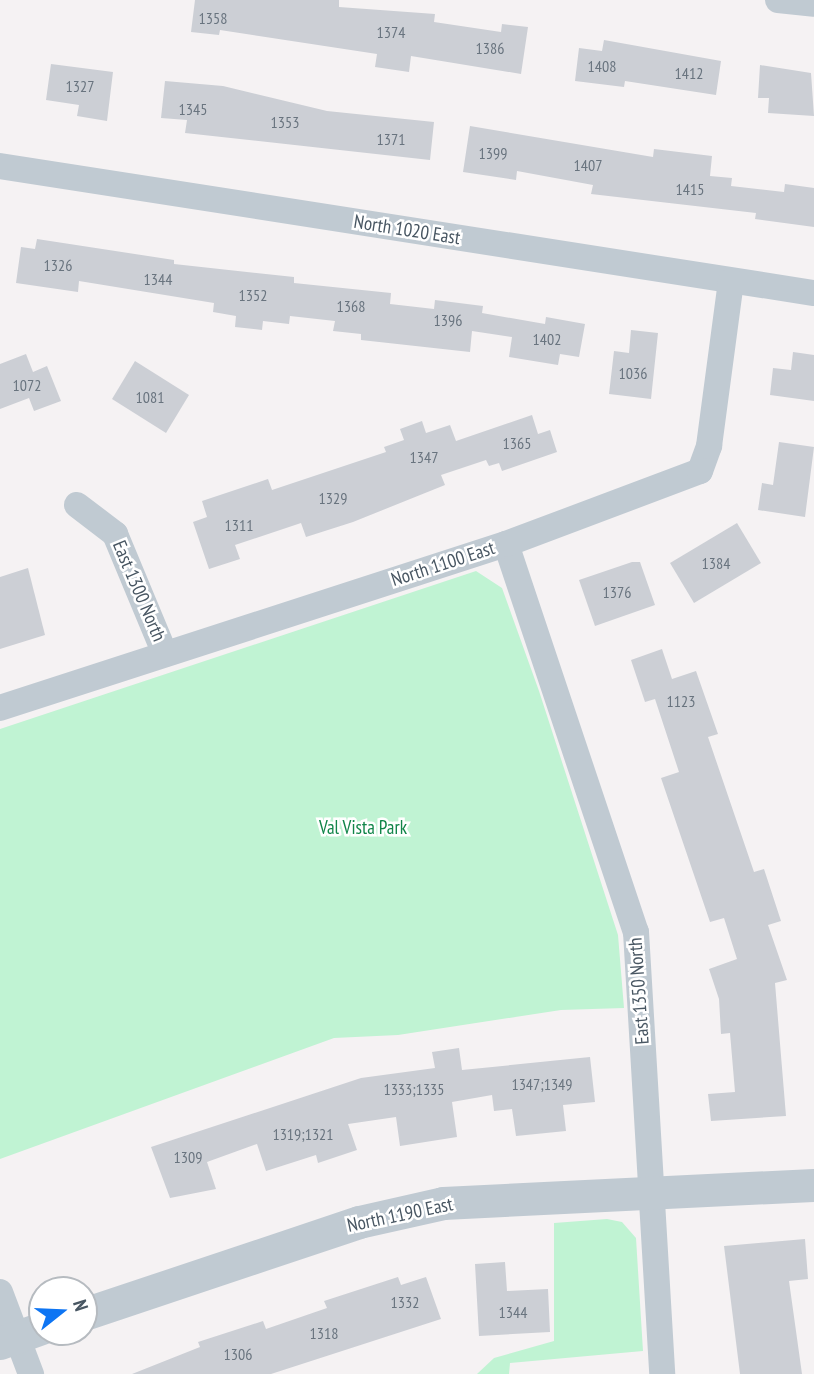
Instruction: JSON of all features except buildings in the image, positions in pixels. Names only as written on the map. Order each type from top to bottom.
[{"type":"street","points":[[778,0],[814,4]]},
{"type":"street","name":"North 1020 East","points":[[0,166],[814,293]]},
{"type":"street","name":"North 1100 East","points":[[0,708],[506,544],[700,471],[709,446],[731,281]]},
{"type":"street","name":"East 1300 North","points":[[77,505],[115,534],[165,654]]},
{"type":"street","name":"East 1350 North","points":[[506,544],[636,932],[662,1374]]},
{"type":"street","name":"North 1190 East","points":[[98,1309],[359,1222],[443,1203],[653,1190],[814,1185]]},
{"type":"street","points":[[0,1292],[20,1336],[31,1374]]},
{"type":"green space","name":"Val Vista Park","points":[[476,571],[502,588],[539,691],[618,935],[624,1008],[561,1010],[398,1035],[334,1038],[0,1159],[0,729]]},
{"type":"green space","points":[[607,1219],[622,1222],[636,1238],[643,1351],[510,1363],[509,1374],[477,1374],[494,1358],[554,1341],[554,1223]]}]
